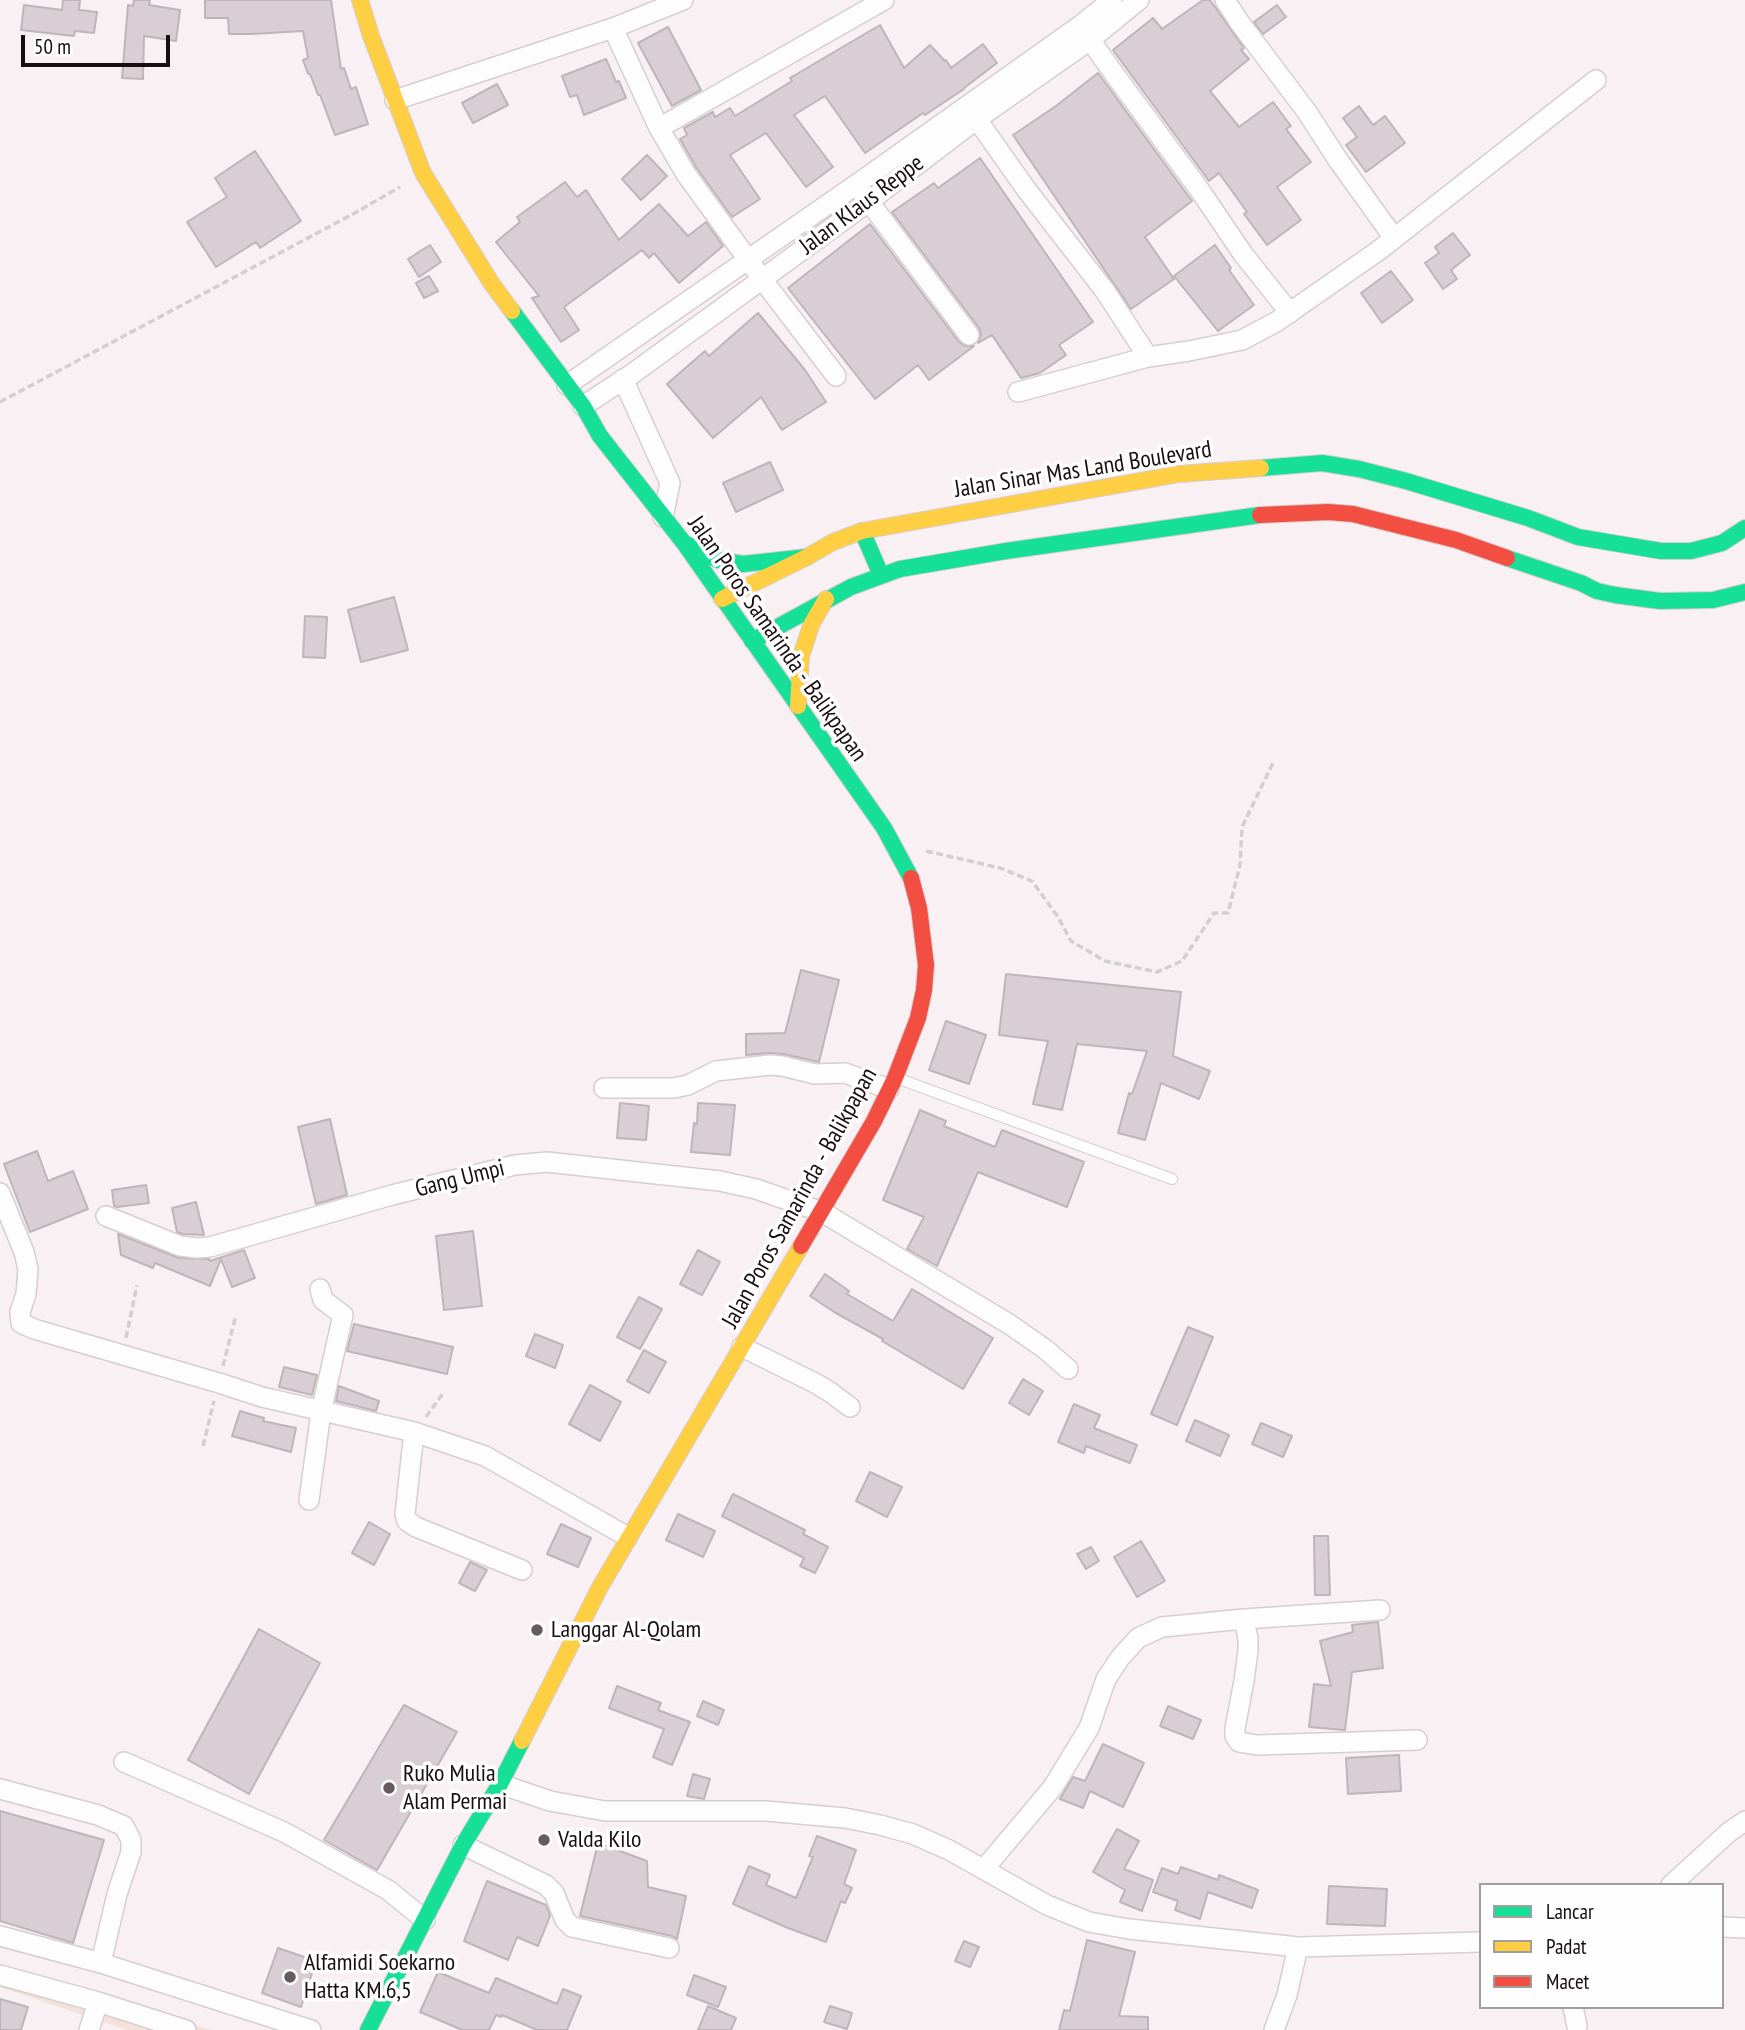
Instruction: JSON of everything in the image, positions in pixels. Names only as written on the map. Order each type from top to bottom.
[{"type":"main road","name":"Jalan Poros Samarinda - Balikpapan","points":[[360,0],[423,173],[492,284],[583,406],[600,436],[684,543],[884,828],[910,874],[919,908],[926,965],[918,1018],[874,1121],[600,1587],[500,1784],[463,1844],[368,2030]]},
{"type":"main road","name":"Jalan Sinar Mas Land Boulevard","points":[[722,599],[834,542],[862,531],[1179,474],[1322,463],[1406,481],[1528,517],[1578,537],[1661,551],[1691,551],[1722,544],[1745,528]]},
{"type":"main road","points":[[752,641],[826,599],[900,569],[1265,514],[1340,512],[1455,540],[1615,595],[1660,601],[1713,600],[1745,593]]},
{"type":"main road","points":[[862,531],[881,575]]},
{"type":"main road","points":[[684,543],[718,560],[743,564],[807,557]]},
{"type":"main road","points":[[798,706],[801,656],[812,623],[826,599]]},
{"type":"street","points":[[395,100],[613,28],[683,0]]},
{"type":"street","points":[[659,128],[884,0]]},
{"type":"street","name":"Jalan Klaus Reppe","points":[[1085,32],[1112,0]]},
{"type":"street","name":"Jalan Klaus Reppe","points":[[567,385],[857,184],[972,112],[1085,32],[1139,0]]},
{"type":"street","points":[[1225,0],[1307,112],[1394,239]]},
{"type":"street","points":[[613,28],[659,128],[686,174],[836,376]]},
{"type":"street","points":[[1085,32],[1244,254],[1290,313]]},
{"type":"street","points":[[1018,393],[1148,357],[1242,340],[1290,313],[1394,239],[1596,80]]},
{"type":"street","points":[[972,112],[1026,189],[1105,291],[1148,357]]},
{"type":"street","name":"Jalan Klaus Reppe","points":[[583,406],[628,377],[868,202],[972,112]]},
{"type":"street","points":[[857,184],[969,335]]},
{"type":"street","points":[[616,352],[670,483],[663,517]]},
{"type":"street","points":[[604,1088],[674,1088],[688,1085],[716,1071],[770,1065],[816,1074],[845,1073],[892,1083]]},
{"type":"street","name":"Gang Umpi","points":[[106,1216],[180,1246],[197,1248],[210,1247],[391,1195],[515,1165],[547,1162],[720,1181],[757,1189],[822,1212],[1009,1324],[1045,1349],[1068,1370]]},
{"type":"street","points":[[0,1193],[24,1252],[28,1269],[26,1294],[20,1312],[21,1323],[219,1382],[261,1398],[414,1432],[485,1457],[628,1537]]},
{"type":"street","points":[[309,1500],[321,1412],[343,1315],[323,1300],[320,1290]]},
{"type":"street","points":[[742,1347],[823,1387],[850,1407]]},
{"type":"street","points":[[414,1432],[405,1514],[407,1521],[522,1570]]},
{"type":"street","points":[[984,1869],[1053,1787],[1089,1728],[1106,1679],[1138,1638],[1162,1627],[1380,1610]]},
{"type":"street","points":[[1244,1619],[1248,1650],[1235,1728],[1235,1736],[1239,1742],[1257,1745],[1417,1740]]},
{"type":"street","points":[[124,1762],[284,1832],[388,1890],[425,1920]]},
{"type":"street","points":[[500,1784],[550,1801],[605,1811],[766,1811],[845,1818],[913,1834],[949,1850],[1047,1905],[1088,1922],[1129,1929],[1298,1947],[1479,1942]]},
{"type":"street","points":[[0,1789],[98,1815],[124,1826],[131,1840],[131,1852],[117,1894],[101,1963]]},
{"type":"street","points":[[1673,1883],[1729,1832],[1745,1821]]},
{"type":"street","points":[[463,1844],[546,1885],[554,1893],[565,1920],[572,1927],[669,1948]]},
{"type":"street","points":[[1724,1927],[1745,1928]]},
{"type":"street","points":[[0,1936],[101,1963],[311,2030]]},
{"type":"street","points":[[1274,2030],[1287,1995],[1298,1947]]},
{"type":"street","points":[[0,1975],[186,2030]]},
{"type":"street","points":[[89,2030],[98,2002]]},
{"type":"lane","points":[[892,1083],[1172,1179]]},
{"type":"path","points":[[0,402],[353,214],[423,173]]},
{"type":"path","points":[[900,858],[929,851],[1000,868],[1032,881],[1058,916],[1070,941],[1105,961],[1157,972],[1182,961],[1214,913],[1228,913],[1240,865],[1242,827],[1273,763]]},
{"type":"path","points":[[122,1354],[137,1285]]},
{"type":"path","points":[[414,1432],[443,1393]]},
{"type":"shaded area","points":[[0,1968],[211,2030],[127,2030],[0,1987]]},
{"type":"building","points":[[63,0],[80,0],[79,10],[97,12],[94,33],[75,31],[74,36],[21,30],[24,5],[62,10]]},
{"type":"building","points":[[134,0],[150,0],[149,5],[180,10],[176,41],[144,36],[143,79],[122,78],[128,5],[133,6]]},
{"type":"building","points":[[205,0],[331,0],[341,69],[344,68],[351,89],[356,87],[368,124],[335,135],[303,60],[308,58],[303,31],[229,34],[228,18],[205,18]]},
{"type":"building","points":[[1203,0],[1210,0],[1249,59],[1210,91],[1239,127],[1273,102],[1291,126],[1286,129],[1311,162],[1277,187],[1301,220],[1267,245],[1219,173],[1209,181],[1113,50],[1153,18],[1162,29]]},
{"type":"building","points":[[1277,5],[1286,17],[1263,34],[1254,22]]},
{"type":"building","points":[[880,25],[904,68],[930,45],[951,68],[983,44],[997,63],[964,89],[925,115],[923,113],[865,153],[825,96],[794,115],[833,167],[806,187],[766,133],[730,155],[760,199],[732,217],[696,167],[680,139],[687,135],[684,128],[713,112],[715,117],[730,108],[735,116],[792,81],[790,78]]},
{"type":"building","points":[[668,27],[701,90],[672,106],[638,43]]},
{"type":"building","points":[[606,59],[626,98],[584,115],[577,95],[570,97],[562,76]]},
{"type":"building","points":[[1098,73],[1192,201],[1145,237],[1174,279],[1131,309],[1013,135]]},
{"type":"building","points":[[497,84],[508,105],[473,123],[462,103]]},
{"type":"building","points":[[1359,106],[1373,125],[1385,116],[1405,143],[1366,172],[1346,145],[1357,137],[1343,118]]},
{"type":"building","points":[[255,151],[301,221],[260,248],[256,242],[216,267],[187,222],[227,197],[215,178]]},
{"type":"building","points":[[647,155],[667,176],[641,200],[622,179]]},
{"type":"building","points":[[980,158],[1093,322],[1059,345],[1066,355],[1040,373],[1021,378],[992,335],[978,343],[981,334],[979,328],[892,212],[934,183],[938,188]]},
{"type":"building","points":[[565,182],[577,197],[586,190],[619,240],[659,204],[688,236],[706,222],[723,246],[679,283],[654,253],[649,258],[642,250],[564,307],[579,330],[561,342],[532,298],[539,296],[496,242],[520,222],[517,217]]},
{"type":"building","points":[[870,224],[959,342],[965,346],[974,346],[929,380],[918,365],[875,399],[788,288]]},
{"type":"building","points":[[1453,233],[1470,255],[1451,270],[1457,279],[1443,289],[1425,263],[1439,253],[1435,247]]},
{"type":"building","points":[[430,245],[441,262],[419,277],[408,259]]},
{"type":"building","points":[[1215,245],[1254,305],[1218,331],[1174,276]]},
{"type":"building","points":[[1391,271],[1413,300],[1382,323],[1361,293]]},
{"type":"building","points":[[429,276],[438,291],[424,298],[416,283]]},
{"type":"building","points":[[758,313],[805,370],[826,402],[782,430],[761,397],[713,438],[667,384],[705,351],[709,356]]},
{"type":"building","points":[[770,462],[783,490],[736,512],[723,483]]},
{"type":"building","points":[[394,597],[408,650],[361,662],[348,610]]},
{"type":"building","points":[[305,616],[327,617],[325,658],[303,657]]},
{"type":"building","points":[[801,970],[839,980],[819,1062],[783,1054],[746,1055],[746,1034],[785,1033]]},
{"type":"building","points":[[1006,974],[1181,992],[1173,1056],[1210,1071],[1199,1099],[1161,1083],[1145,1140],[1118,1133],[1129,1093],[1132,1094],[1147,1051],[1077,1044],[1062,1110],[1033,1104],[1048,1041],[999,1035]]},
{"type":"building","points":[[946,1021],[986,1035],[969,1084],[929,1070]]},
{"type":"building","points":[[620,1103],[649,1106],[646,1140],[617,1138]]},
{"type":"building","points":[[698,1103],[735,1105],[730,1155],[691,1152]]},
{"type":"building","points":[[920,1110],[946,1121],[944,1126],[995,1147],[1002,1130],[1084,1162],[1067,1207],[978,1172],[937,1266],[907,1249],[924,1217],[883,1200]]},
{"type":"building","points":[[330,1119],[347,1195],[316,1204],[298,1127]]},
{"type":"building","points":[[37,1151],[48,1181],[73,1171],[88,1209],[30,1232],[4,1164]]},
{"type":"building","points":[[146,1185],[149,1203],[114,1206],[112,1190]]},
{"type":"building","points":[[196,1202],[204,1235],[177,1232],[172,1208]]},
{"type":"building","points":[[473,1231],[482,1306],[444,1310],[436,1236]]},
{"type":"building","points":[[118,1234],[179,1258],[210,1261],[244,1250],[255,1278],[232,1287],[221,1259],[210,1286],[155,1263],[153,1268],[121,1255]]},
{"type":"building","points":[[698,1250],[720,1262],[702,1295],[680,1284]]},
{"type":"building","points":[[825,1274],[849,1291],[847,1294],[893,1321],[912,1289],[993,1338],[963,1389],[810,1296]]},
{"type":"building","points":[[639,1297],[662,1309],[640,1349],[617,1337]]},
{"type":"building","points":[[354,1324],[453,1347],[447,1374],[347,1351]]},
{"type":"building","points":[[1188,1327],[1213,1337],[1177,1425],[1151,1414]]},
{"type":"building","points":[[535,1334],[563,1345],[555,1368],[526,1356]]},
{"type":"building","points":[[644,1350],[666,1362],[649,1393],[627,1381]]},
{"type":"building","points":[[284,1367],[317,1375],[312,1395],[279,1387]]},
{"type":"building","points":[[1023,1379],[1043,1391],[1029,1415],[1009,1403]]},
{"type":"building","points":[[590,1385],[621,1402],[600,1441],[569,1424]]},
{"type":"building","points":[[339,1386],[379,1401],[376,1411],[336,1401]]},
{"type":"building","points":[[1074,1404],[1100,1415],[1094,1428],[1137,1445],[1130,1463],[1086,1446],[1084,1453],[1058,1442]]},
{"type":"building","points":[[240,1411],[264,1418],[263,1421],[296,1428],[291,1452],[232,1436]]},
{"type":"building","points":[[1195,1420],[1229,1435],[1220,1456],[1186,1441]]},
{"type":"building","points":[[1261,1423],[1292,1436],[1283,1457],[1252,1444]]},
{"type":"building","points":[[870,1472],[902,1487],[887,1517],[856,1501]]},
{"type":"building","points":[[733,1494],[805,1530],[803,1534],[828,1547],[815,1573],[800,1566],[804,1558],[722,1516]]},
{"type":"building","points":[[678,1514],[715,1531],[703,1557],[666,1540]]},
{"type":"building","points":[[369,1522],[390,1534],[374,1565],[352,1553]]},
{"type":"building","points":[[561,1524],[591,1538],[578,1567],[547,1554]]},
{"type":"building","points":[[1314,1536],[1328,1536],[1330,1595],[1315,1595]]},
{"type":"building","points":[[1141,1541],[1165,1581],[1137,1597],[1114,1557]]},
{"type":"building","points":[[1091,1547],[1099,1561],[1086,1569],[1077,1554]]},
{"type":"building","points":[[470,1562],[487,1570],[475,1591],[459,1583]]},
{"type":"building","points":[[1378,1622],[1383,1668],[1352,1672],[1345,1730],[1309,1727],[1314,1684],[1331,1686],[1320,1641],[1353,1632],[1352,1625]]},
{"type":"building","points":[[259,1629],[320,1663],[249,1794],[188,1760]]},
{"type":"building","points":[[617,1686],[661,1703],[658,1710],[690,1722],[672,1765],[653,1757],[664,1729],[609,1708]]},
{"type":"building","points":[[703,1701],[724,1710],[718,1725],[697,1716]]},
{"type":"building","name":"Ruko Mulia Alam Permai","points":[[404,1705],[457,1732],[377,1870],[324,1840]]},
{"type":"building","points":[[1168,1706],[1201,1720],[1193,1739],[1160,1726]]},
{"type":"building","points":[[1103,1744],[1144,1763],[1123,1807],[1090,1791],[1083,1808],[1060,1799],[1073,1777],[1085,1781]]},
{"type":"building","points":[[1399,1755],[1401,1791],[1348,1794],[1346,1758]]},
{"type":"building","points":[[693,1774],[710,1779],[704,1799],[687,1796]]},
{"type":"building","points":[[0,1811],[104,1840],[73,1943],[0,1921]]},
{"type":"building","points":[[1117,1829],[1139,1841],[1124,1869],[1153,1880],[1142,1911],[1120,1902],[1125,1890],[1093,1872]]},
{"type":"building","points":[[817,1836],[856,1850],[844,1884],[852,1888],[845,1903],[841,1901],[826,1942],[733,1904],[749,1866],[770,1875],[766,1885],[796,1898],[813,1857],[809,1856]]},
{"type":"building","points":[[598,1843],[647,1861],[648,1887],[686,1896],[677,1939],[580,1916]]},
{"type":"building","points":[[1181,1867],[1218,1880],[1219,1875],[1258,1890],[1252,1908],[1208,1892],[1200,1919],[1175,1910],[1178,1901],[1153,1892],[1162,1868],[1178,1874]]},
{"type":"building","points":[[487,1881],[546,1905],[550,1916],[538,1946],[517,1937],[508,1960],[464,1941]]},
{"type":"building","points":[[1329,1886],[1387,1889],[1385,1926],[1327,1924]]},
{"type":"building","points":[[1087,1940],[1135,1952],[1119,2016],[1148,2017],[1148,2030],[1059,2030],[1064,2010],[1070,2011]]},
{"type":"building","points":[[964,1941],[979,1947],[970,1967],[955,1961]]},
{"type":"building","name":"Alfamidi Soekarno Hatta KM.6,5","points":[[278,1948],[316,1961],[301,2007],[262,1993]]},
{"type":"building","points":[[438,1972],[489,1993],[496,1978],[557,2004],[563,1989],[581,1996],[567,2030],[537,2030],[496,2015],[489,2030],[462,2030],[420,2012]]},
{"type":"building","points":[[694,1975],[726,1987],[718,2007],[687,1995]]},
{"type":"building","points":[[0,1999],[28,2007],[21,2030],[0,2030]]},
{"type":"building","points":[[708,2006],[736,2018],[731,2030],[698,2030]]},
{"type":"building","points":[[830,2006],[852,2013],[847,2029],[824,2022]]},
{"type":"traffic: fast","points":[[512,311],[583,406],[600,436],[684,543],[884,828],[911,878]]},
{"type":"traffic: fast","points":[[1261,468],[1322,463],[1359,469],[1528,518],[1578,537],[1661,551],[1691,551],[1722,543],[1745,528]]},
{"type":"traffic: fast","points":[[752,641],[851,587],[900,569],[1260,515]]},
{"type":"traffic: fast","points":[[862,531],[881,575]]},
{"type":"traffic: fast","points":[[684,543],[718,560],[743,564],[807,557]]},
{"type":"traffic: fast","points":[[1507,558],[1615,595],[1660,601],[1713,600],[1745,592]]},
{"type":"traffic: fast","points":[[368,2030],[463,1845],[522,1741]]},
{"type":"traffic: slow","points":[[360,0],[423,173],[492,284],[512,311]]},
{"type":"traffic: slow","points":[[722,599],[833,542],[862,531],[1179,474],[1261,468]]},
{"type":"traffic: slow","points":[[798,706],[801,656],[812,623],[826,599]]},
{"type":"traffic: slow","points":[[522,1741],[600,1587],[801,1246]]},
{"type":"traffic: jam","points":[[1260,515],[1328,512],[1353,514],[1456,540],[1507,558]]},
{"type":"traffic: jam","points":[[801,1246],[874,1121],[895,1078],[918,1018],[926,965],[919,908],[911,878]]},
{"type":"place","name":"Langgar Al-Qolam","points":[[537,1630]]},
{"type":"place","name":"Ruko Mulia Alam Permai","points":[[389,1788]]},
{"type":"place","name":"Valda Kilo","points":[[544,1840]]},
{"type":"place","name":"Alfamidi Soekarno Hatta KM.6,5","points":[[290,1977]]}]
